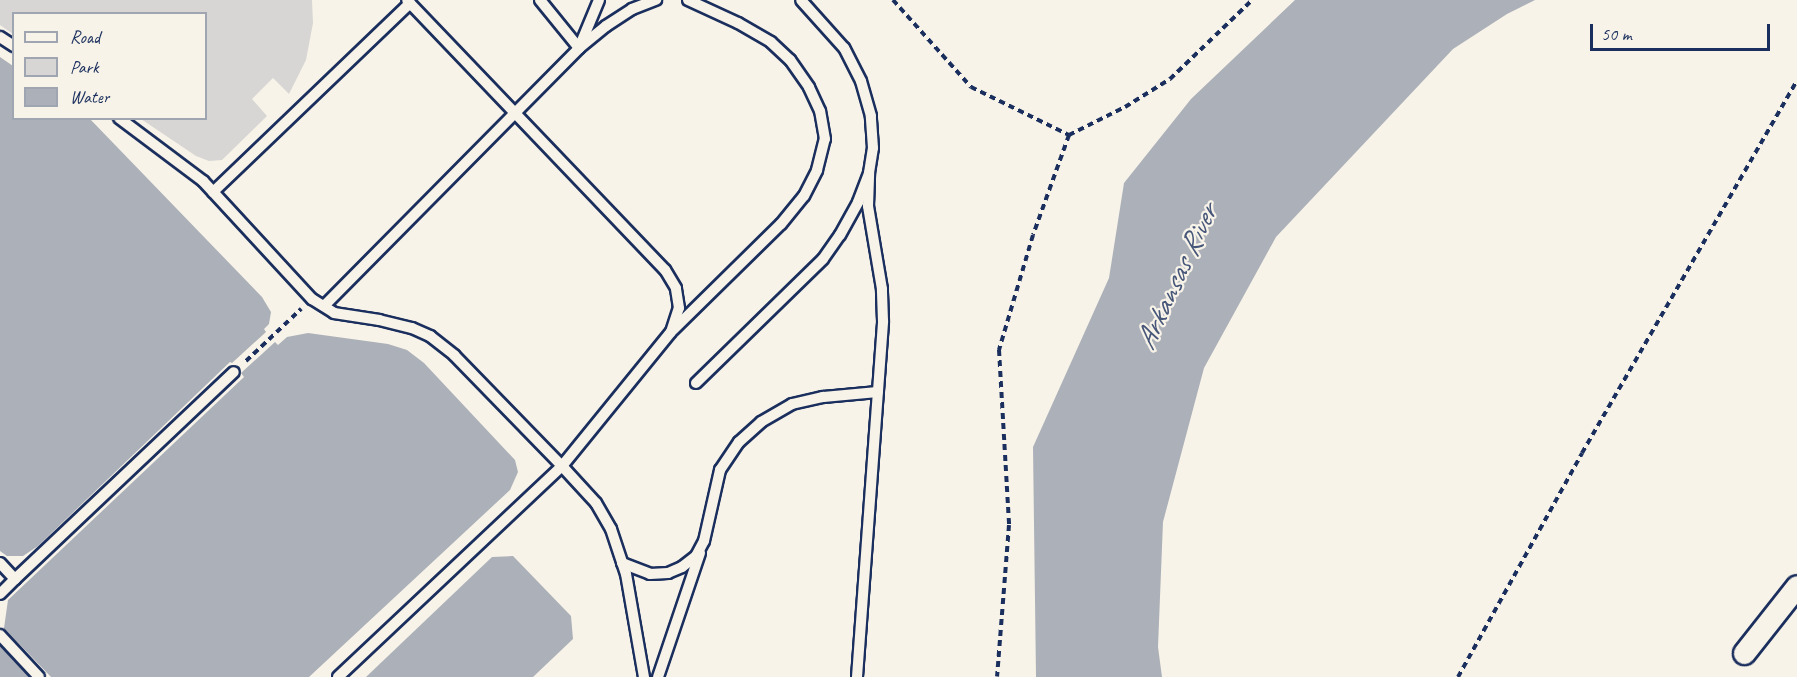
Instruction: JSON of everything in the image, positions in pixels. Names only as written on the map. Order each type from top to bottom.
[{"type":"street","points":[[1744,653],[1797,586]]},
{"type":"lane","points":[[540,0],[579,48]]},
{"type":"lane","points":[[579,48],[599,0]]},
{"type":"lane","points":[[324,306],[579,48],[614,20],[656,0]]},
{"type":"lane","points":[[338,677],[562,466],[670,332],[787,217],[804,196],[817,170],[825,139],[820,111],[809,87],[790,60],[771,42],[738,23],[688,0]]},
{"type":"lane","points":[[801,0],[844,48],[861,81],[871,116],[873,148],[868,206],[882,289],[883,321],[857,677]]},
{"type":"lane","points":[[213,192],[408,2],[665,270],[676,288],[679,308],[670,332]]},
{"type":"lane","points":[[122,120],[174,157],[213,192],[312,299],[334,313],[379,320],[412,328],[430,336],[454,354],[562,466],[596,503],[611,529],[622,563],[644,677]]},
{"type":"lane","points":[[696,383],[823,259],[840,236],[858,202],[869,174]]},
{"type":"lane","points":[[0,594],[234,372]]},
{"type":"lane","points":[[658,677],[704,542],[720,470],[739,442],[761,422],[792,404],[823,397],[878,392]]},
{"type":"lane","points":[[622,563],[650,574],[668,573],[682,567],[696,556],[704,542]]},
{"type":"lane","points":[[0,563],[15,579]]},
{"type":"lane","points":[[0,635],[39,677]]},
{"type":"path","points":[[893,0],[971,87],[1069,135]]},
{"type":"path","points":[[997,677],[1009,525],[999,350],[1033,235],[1069,135],[1125,107],[1170,79],[1252,0]]},
{"type":"path","points":[[1458,677],[1582,453],[1797,81]]},
{"type":"path","points":[[234,372],[312,299]]},
{"type":"green space","points":[[0,0],[312,0],[313,23],[306,60],[289,94],[273,78],[252,99],[267,116],[222,160],[209,161],[196,156],[142,120],[207,120],[207,12],[12,12],[12,33],[0,25]]},
{"type":"water","name":"Arkansas River","points":[[1295,0],[1535,0],[1507,14],[1453,49],[1276,237],[1204,368],[1163,522],[1158,647],[1162,677],[1036,677],[1033,447],[1109,278],[1124,183],[1191,99]]},
{"type":"water","points":[[0,57],[12,65],[12,120],[91,120],[262,297],[271,312],[269,324],[264,329],[266,332],[232,363],[230,362],[38,546],[23,556],[7,556],[0,551]]},
{"type":"water","points":[[308,333],[388,344],[407,350],[424,363],[515,460],[518,472],[510,490],[309,677],[51,677],[4,628],[8,600],[244,377],[241,373],[275,342],[278,345],[287,337]]},
{"type":"water","points":[[513,556],[571,616],[573,639],[533,677],[366,677],[492,557]]},
{"type":"water","points":[[0,645],[30,677],[0,677]]}]
